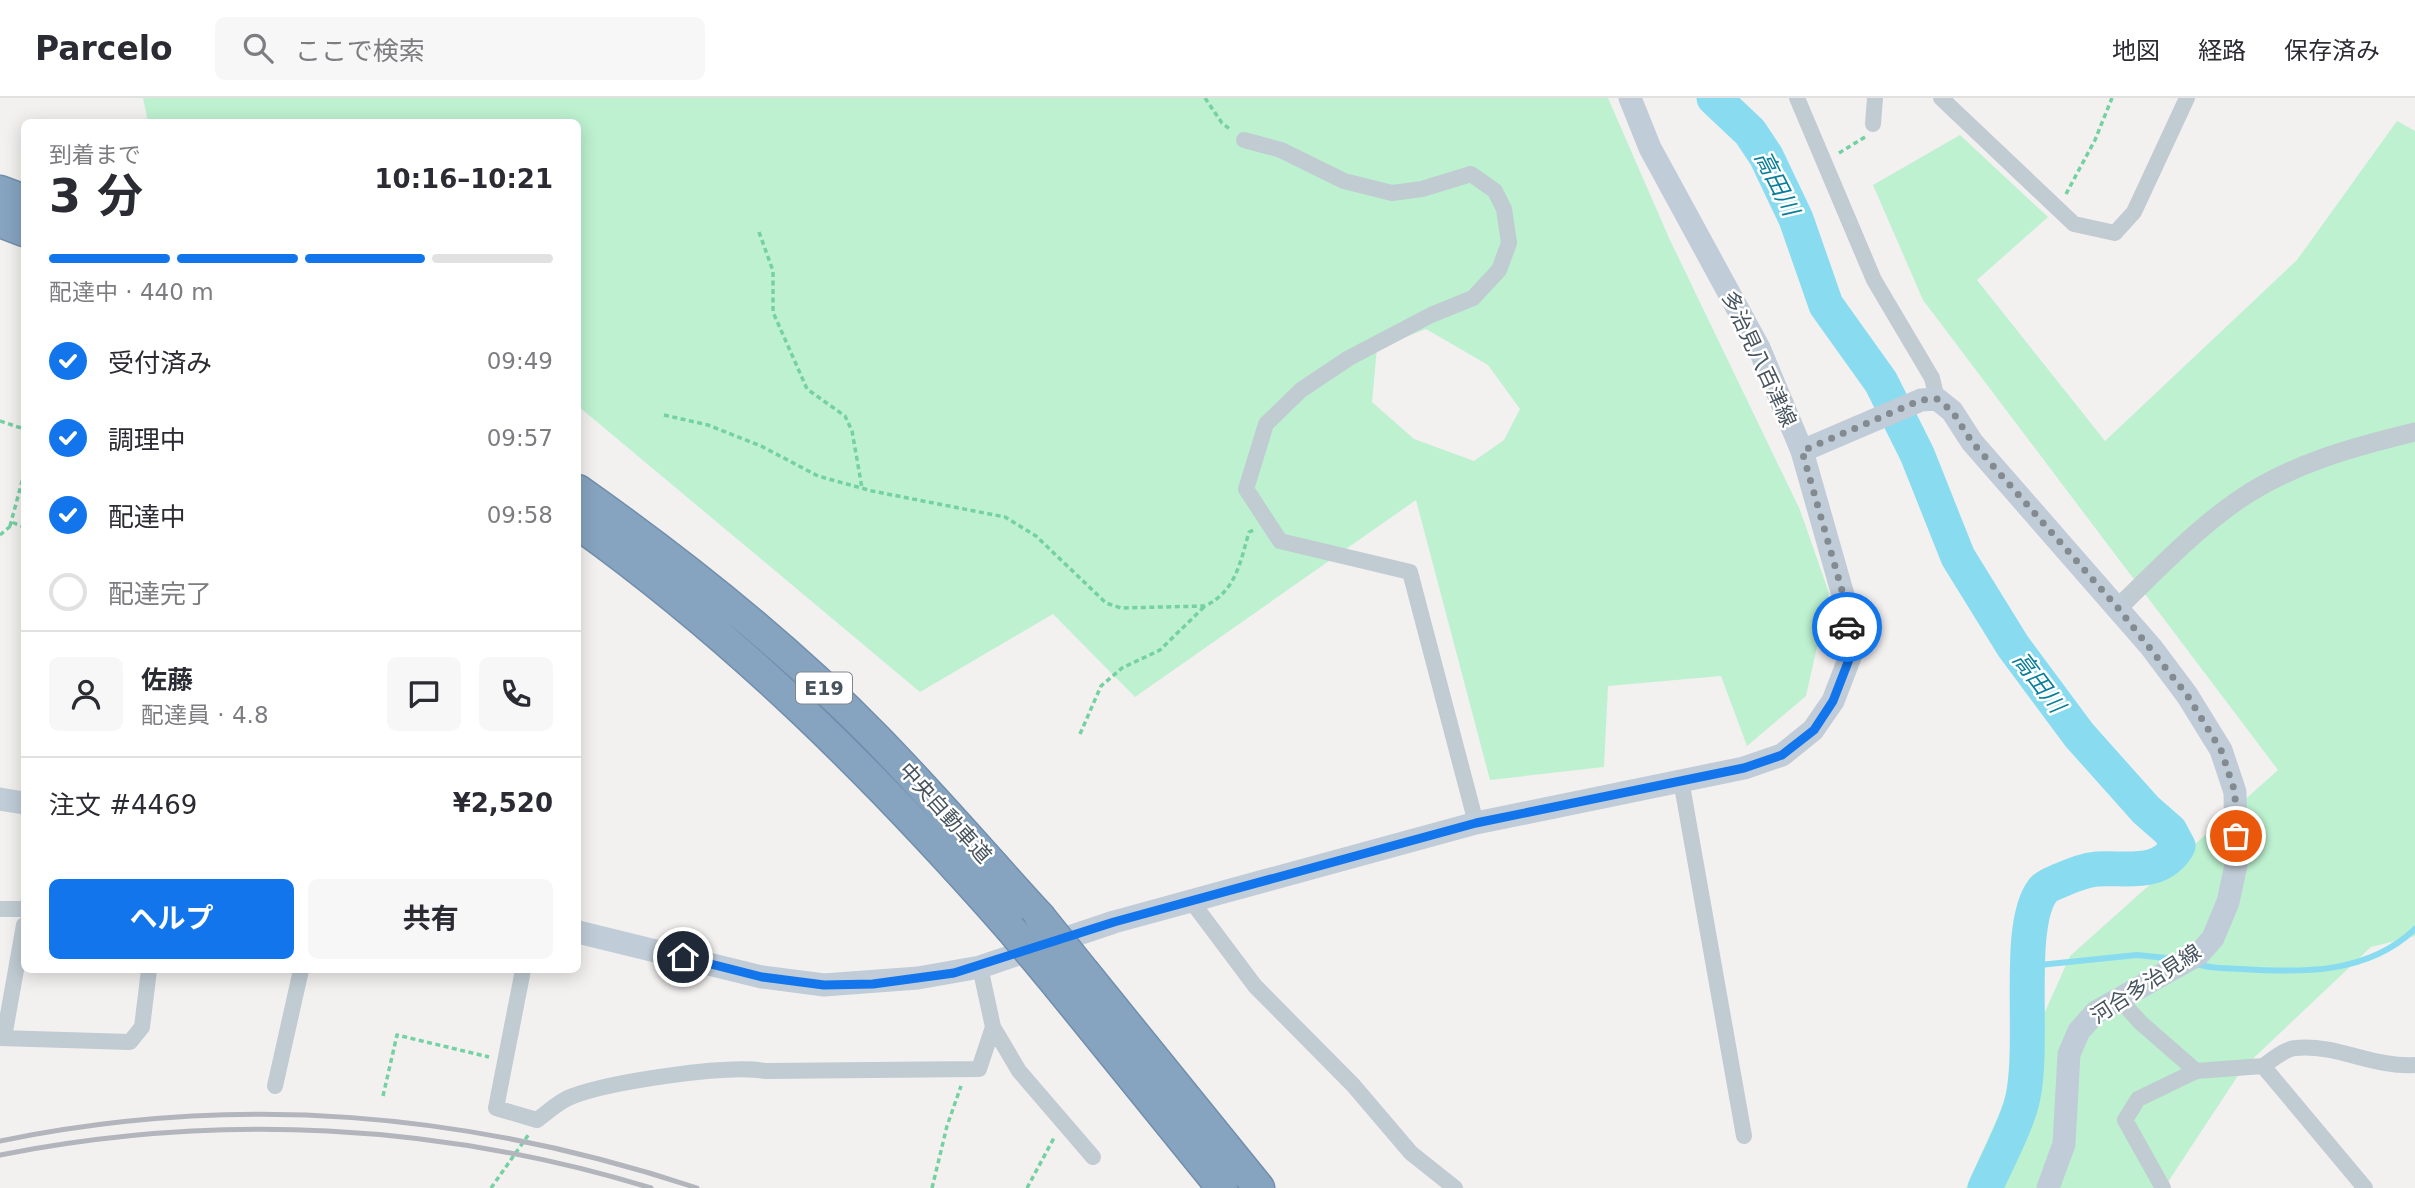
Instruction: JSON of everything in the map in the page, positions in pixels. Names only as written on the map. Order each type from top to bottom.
[{"type":"highway","points":[[0,191],[21,199]]},
{"type":"highway","points":[[0,222],[21,230]]},
{"type":"highway","name":"中央自動車道","points":[[581,492],[692,575],[815,680],[932,797],[1040,917],[1259,1188]]},
{"type":"highway","name":"中央自動車道","points":[[581,526],[676,598],[814,719],[921,827],[1010,928],[1222,1188]]},
{"type":"main road","name":"多治見八百津線","points":[[581,933],[762,977],[824,985],[873,984],[980,967],[1114,922],[1476,823],[1744,768],[1782,755],[1814,730],[1833,701],[1850,657],[1843,594],[1802,451],[1759,348],[1650,148],[1630,98]]},
{"type":"main road","points":[[1802,451],[1929,399]]},
{"type":"main road","name":"河合多治見線","points":[[1929,399],[1952,411],[1972,442],[2118,608],[2187,695],[2221,750],[2235,792],[2236,865],[2228,902],[2213,938],[2200,954],[2096,1012],[2078,1031],[2069,1054],[2064,1144],[2048,1188]]},
{"type":"main road","points":[[0,800],[21,803]]},
{"type":"street","points":[[1797,98],[1874,280],[1932,378],[1929,399]]},
{"type":"street","points":[[1873,124],[1875,98]]},
{"type":"street","points":[[1941,98],[2074,224],[2115,233],[2134,212],[2187,98]]},
{"type":"street","points":[[1244,140],[1280,150],[1344,181],[1392,193],[1422,189],[1471,174],[1495,191],[1504,209],[1509,243],[1499,270],[1473,298],[1431,315],[1349,358],[1301,390],[1266,424],[1246,489],[1280,541],[1410,572],[1476,823]]},
{"type":"street","points":[[2118,608],[2237,501],[2280,475],[2349,449],[2415,432]]},
{"type":"street","points":[[1681,780],[1744,1136]]},
{"type":"street","points":[[1192,902],[1255,986],[1353,1084],[1411,1153],[1455,1188]]},
{"type":"street","points":[[0,909],[21,909]]},
{"type":"street","points":[[21,940],[2,1037],[130,1041],[142,1027],[149,973]]},
{"type":"street","points":[[980,967],[993,1027],[1019,1071],[1093,1157]]},
{"type":"street","points":[[275,1086],[300,973]]},
{"type":"street","points":[[522,973],[496,1108],[537,1120],[571,1096],[649,1080],[744,1067],[765,1071],[979,1069],[993,1027]]},
{"type":"street","points":[[2119,999],[2141,1023],[2196,1071]]},
{"type":"street","points":[[2163,1188],[2125,1120],[2138,1099],[2196,1071],[2263,1066],[2294,1047],[2349,1053],[2402,1066],[2415,1065]]},
{"type":"street","points":[[2263,1066],[2365,1188]]},
{"type":"path","points":[[1205,98],[1222,123],[1244,140]]},
{"type":"path","points":[[2059,210],[2095,140],[2112,98]]},
{"type":"path","points":[[1826,166],[1835,160],[1839,153],[1862,142],[1873,124]]},
{"type":"path","points":[[759,232],[773,271],[773,312],[807,389],[845,415],[852,431],[862,488]]},
{"type":"path","points":[[664,415],[708,425],[761,446],[818,475],[862,488],[1005,517],[1036,537],[1106,603],[1121,608],[1205,606]]},
{"type":"path","points":[[0,421],[21,428]]},
{"type":"path","points":[[10,526],[21,485]]},
{"type":"path","points":[[0,535],[13,523],[21,526]]},
{"type":"path","points":[[1080,734],[1101,687],[1122,668],[1160,650],[1205,606],[1229,590],[1250,532],[1268,523]]},
{"type":"path","points":[[383,1096],[397,1035],[505,1061]]},
{"type":"path","points":[[932,1188],[947,1126],[968,1068]]},
{"type":"path","points":[[491,1188],[537,1120]]},
{"type":"path","points":[[1027,1188],[1062,1122]]},
{"type":"green space","points":[[143,98],[1608,98],[1669,238],[1800,510],[1829,593],[1806,696],[1747,746],[1721,676],[1608,686],[1604,767],[1490,780],[1416,500],[1135,697],[1053,614],[920,692],[581,409],[581,119],[147,119]],"holes":[[[1426,329],[1488,365],[1520,409],[1504,440],[1474,461],[1414,439],[1372,402],[1377,348]]]},
{"type":"green space","points":[[2397,121],[2415,131],[2415,936],[2371,947],[2243,1068],[2164,1188],[1966,1188],[2070,956],[2278,770],[1923,300],[1873,185],[1960,135],[2048,217],[1977,280],[2105,441],[2297,260]]},
{"type":"waterway","name":"高田川","points":[[1714,98],[1750,132],[1766,156],[1796,219],[1826,305],[1881,382],[1917,454],[1958,557],[2013,646],[2079,735],[2146,810],[2170,831],[2178,846],[2171,856],[2152,866],[2088,870],[2043,890],[2034,908],[2030,932],[2027,1054],[2021,1105],[1985,1188]]},
{"type":"waterway","points":[[2194,963],[2212,967],[2288,971],[2334,967],[2377,955],[2397,944],[2415,929]]},
{"type":"waterway","points":[[2029,966],[2137,955],[2177,959]]},
{"type":"railway","points":[[0,1141],[89,1126],[177,1117],[265,1114],[352,1118],[438,1127],[525,1142],[611,1162],[697,1188]]},
{"type":"railway","points":[[0,1155],[82,1141],[164,1133],[246,1129],[328,1131],[490,1149],[571,1166],[651,1188]]},
{"type":"way so far","points":[[1847,627],[1843,594],[1816,508],[1802,451],[1921,400],[1937,399],[1952,411],[1972,442],[2118,608],[2187,695],[2221,750],[2235,792],[2236,836]]},
{"type":"route","points":[[683,957],[762,977],[824,985],[873,984],[954,973],[980,967],[1114,922],[1476,823],[1744,768],[1782,755],[1814,730],[1833,701],[1850,657],[1847,627]]}]
